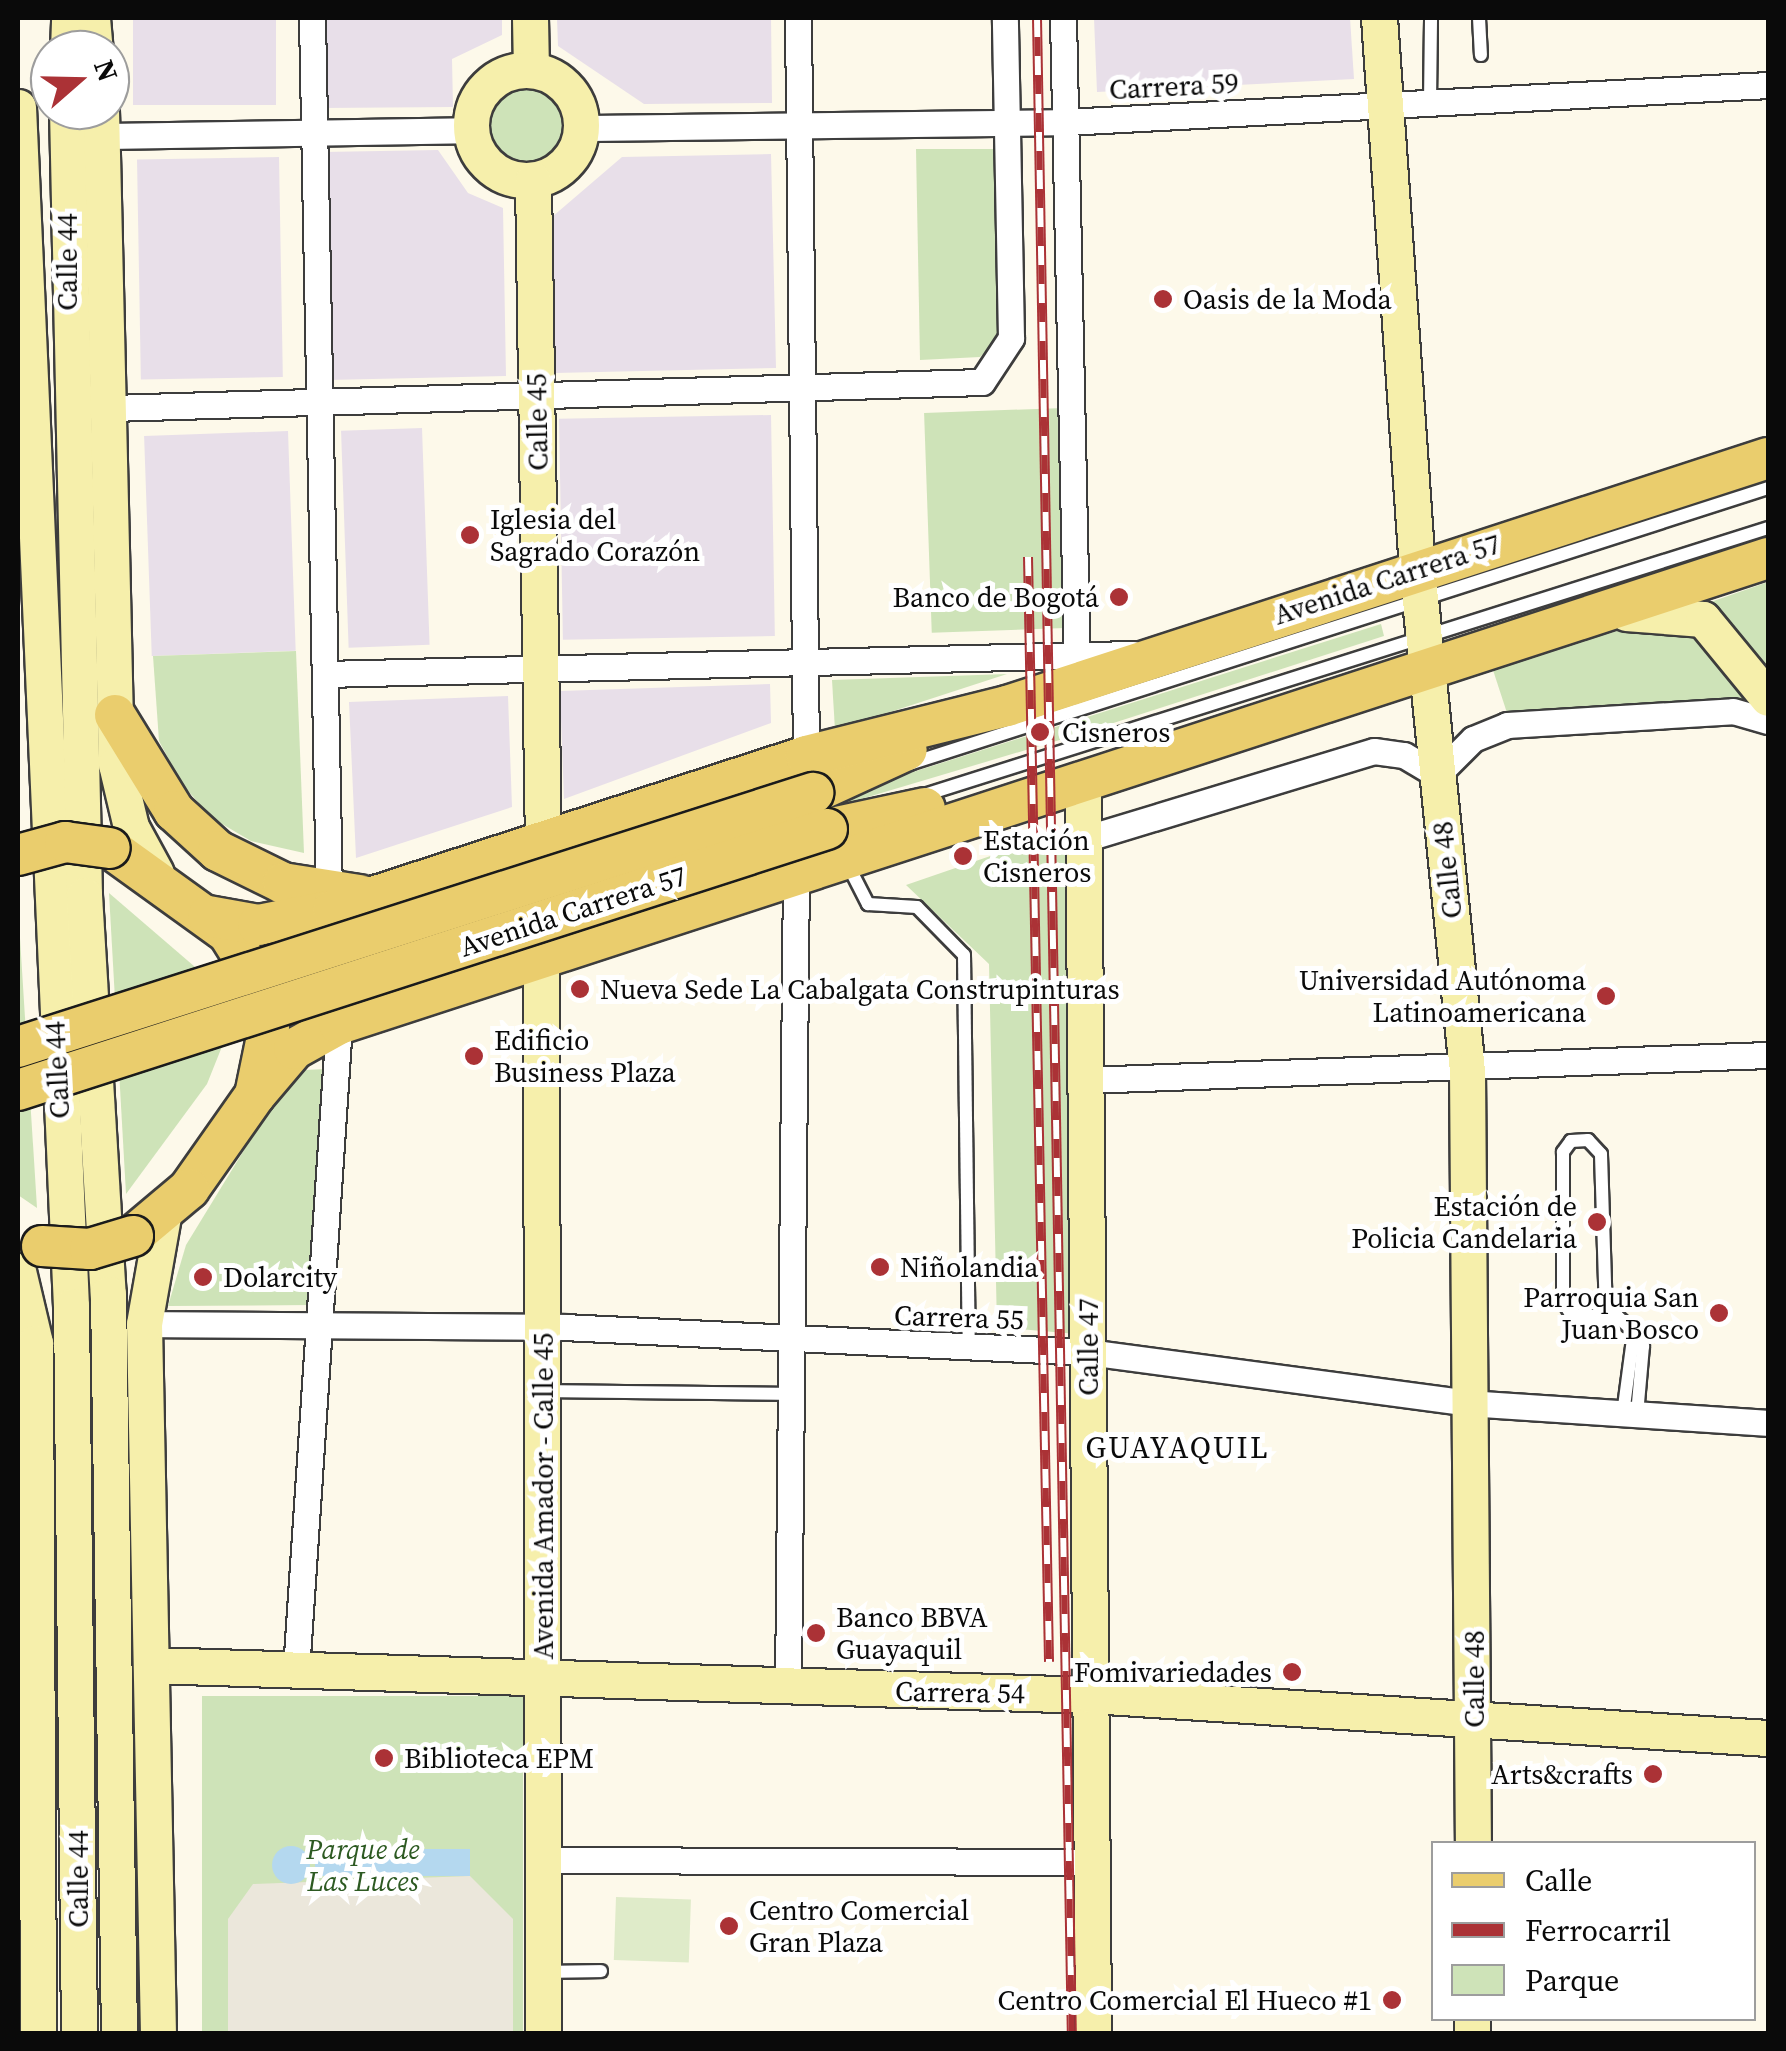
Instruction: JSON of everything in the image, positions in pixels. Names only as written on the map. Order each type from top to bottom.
[{"type":"main road","name":"Avenida Carrera 57","points":[[18,1090],[823,809],[1076,669],[1164,653],[1419,584],[1768,458]]},
{"type":"main road","name":"Avenida Carrera 57","points":[[208,916],[258,926],[374,897],[543,845],[1083,780],[1425,653],[1576,618],[1768,558]]},
{"type":"main road","points":[[115,715],[195,834],[249,872],[329,892],[374,897]]},
{"type":"main road","name":"Avenida Carrera 57","points":[[18,1047],[823,809],[1136,763]]},
{"type":"main road","name":"Avenida Carrera 57","points":[[148,1226],[294,1049],[338,1024],[796,874],[823,809]]},
{"type":"main road","points":[[18,855],[65,842],[110,848],[156,873],[244,952],[265,1002],[268,1054],[255,1095]]},
{"type":"main road","points":[[26,1251],[90,1249],[148,1226]]},
{"type":"street","points":[[312,18],[329,892]]},
{"type":"street","points":[[530,18],[531,69]]},
{"type":"street","points":[[798,18],[805,662],[823,809]]},
{"type":"street","points":[[111,408],[962,388],[995,372],[1012,338],[1005,18]]},
{"type":"street","points":[[325,674],[805,662],[1076,669],[1063,18]]},
{"type":"street","name":"Calle 48","points":[[1379,18],[1419,584],[1467,1071],[1473,1841]]},
{"type":"street","points":[[531,69],[568,88],[581,128],[561,168],[533,180],[490,167],[470,130],[481,92],[531,69]]},
{"type":"street","name":"Carrera 59","points":[[581,128],[1065,122],[1768,85]]},
{"type":"street","name":"Calle 44","points":[[18,106],[71,1306],[78,2034]]},
{"type":"street","points":[[130,124],[314,132],[470,130]]},
{"type":"street","name":"Calle 44","points":[[68,130],[84,876],[108,1294],[119,2034]]},
{"type":"street","name":"Calle 44","points":[[102,130],[115,715],[124,807],[156,873]]},
{"type":"street","name":"Calle 45","points":[[533,180],[543,845]]},
{"type":"street","points":[[1576,618],[1669,610],[1703,619],[1768,698]]},
{"type":"street","points":[[1084,839],[1374,751],[1404,754],[1438,774],[1473,739],[1507,725],[1733,711],[1768,721]]},
{"type":"street","name":"Calle 47","points":[[1083,780],[1093,2034]]},
{"type":"street","points":[[788,1688],[796,874]]},
{"type":"street","name":"Avenida Amador - Calle 45","points":[[541,958],[543,2034]]},
{"type":"street","points":[[296,1671],[324,1327],[338,1024]]},
{"type":"street","points":[[1086,1080],[1467,1071],[1768,1055]]},
{"type":"street","points":[[148,1226],[144,1324],[158,2034]]},
{"type":"street","name":"Calle 44","points":[[26,1251],[33,1319],[27,1476],[27,1703],[38,2034]]},
{"type":"street","name":"Carrera 55","points":[[144,1324],[542,1330],[1088,1352],[1468,1403],[1768,1423]]},
{"type":"street","name":"Carrera 54","points":[[151,1665],[542,1681],[1090,1695],[1768,1738]]},
{"type":"street","points":[[543,1860],[1092,1862]]},
{"type":"lane","points":[[1430,102],[1431,18]]},
{"type":"lane","points":[[1479,18],[1481,55]]},
{"type":"lane","points":[[823,809],[1419,584],[1768,488]]},
{"type":"lane","points":[[823,809],[1425,653],[1768,528]]},
{"type":"lane","points":[[823,809],[868,904],[918,907],[964,955],[970,1347]]},
{"type":"lane","points":[[1606,1314],[1601,1154],[1588,1140],[1571,1141],[1563,1152],[1563,1300],[1572,1316],[1606,1314],[1634,1332],[1630,1414]]},
{"type":"lane","points":[[543,1391],[792,1394]]},
{"type":"lane","points":[[543,1972],[602,1970]]},
{"type":"shaded area","points":[[133,18],[276,18],[276,105],[133,105]]},
{"type":"shaded area","points":[[322,18],[502,18],[502,35],[452,59],[453,107],[323,108]]},
{"type":"shaded area","points":[[557,18],[771,18],[772,103],[644,104],[558,46]]},
{"type":"shaded area","points":[[1094,18],[1350,18],[1354,79],[1097,92]]},
{"type":"shaded area","points":[[438,150],[468,193],[503,208],[506,376],[328,380],[323,152]]},
{"type":"shaded area","points":[[771,154],[776,368],[555,373],[552,217],[622,157]]},
{"type":"shaded area","points":[[279,157],[283,377],[141,379],[137,159]]},
{"type":"shaded area","points":[[771,415],[775,636],[563,640],[559,419]]},
{"type":"shaded area","points":[[422,428],[430,645],[349,648],[341,431]]},
{"type":"shaded area","points":[[288,431],[296,651],[152,656],[144,436]]},
{"type":"shaded area","points":[[770,684],[771,723],[564,799],[560,691]]},
{"type":"shaded area","points":[[508,696],[512,807],[356,858],[349,702]]},
{"type":"shaded area","name":"Parque de Las Luces","points":[[470,1876],[513,1919],[513,2033],[228,2033],[228,1919],[253,1884]]},
{"type":"green space","points":[[525,83],[548,90],[560,102],[567,125],[560,148],[548,160],[525,167],[502,160],[490,148],[483,125],[490,102],[502,90]]},
{"type":"green space","points":[[916,149],[995,149],[1000,338],[980,357],[920,360]]},
{"type":"green space","points":[[1064,408],[1072,628],[932,633],[924,413]]},
{"type":"green space","points":[[1768,582],[1768,675],[1702,605]]},
{"type":"green space","points":[[1381,624],[1384,636],[1073,736],[306,964]]},
{"type":"green space","points":[[1641,624],[1687,627],[1750,700],[1508,716],[1492,667]]},
{"type":"green space","points":[[296,651],[304,853],[251,841],[212,818],[182,784],[159,741],[153,656]]},
{"type":"green space","points":[[1007,674],[835,730],[832,680]]},
{"type":"green space","points":[[1072,828],[1077,1334],[997,1327],[989,964],[906,885]]},
{"type":"green space","points":[[109,893],[216,985],[227,1034],[207,1084],[126,1194]]},
{"type":"green space","points":[[18,906],[37,1208],[18,1195]]},
{"type":"green space","points":[[326,1069],[311,1305],[168,1306],[186,1245],[266,1114],[305,1070]]},
{"type":"green space","name":"Parque de Las Luces","points":[[202,1696],[523,1696],[523,2033],[202,2033]]},
{"type":"green space","points":[[616,1897],[691,1900],[689,1963],[614,1960]]},
{"type":"water","points":[[291,1846],[304,1852],[310,1865],[304,1878],[291,1884],[278,1878],[272,1865],[278,1852]]},
{"type":"water","points":[[315,1849],[470,1849],[470,1876],[315,1876]]},
{"type":"railway","points":[[1037,18],[1072,2034]]},
{"type":"railway","points":[[1028,557],[1049,1662]]},
{"type":"place","name":"Oasis de la Moda","points":[[1163,299]]},
{"type":"place","name":"Iglesia del Sagrado Corazón","points":[[470,535]]},
{"type":"place","name":"Banco de Bogotá","points":[[1119,597]]},
{"type":"place","name":"Cisneros","points":[[1040,732]]},
{"type":"place","name":"Estación Cisneros","points":[[963,856]]},
{"type":"place","name":"Nueva Sede La Cabalgata Construpinturas","points":[[580,989]]},
{"type":"place","name":"Universidad Autónoma Latinoamericana","points":[[1606,996]]},
{"type":"place","name":"Edificio Business Plaza","points":[[474,1056]]},
{"type":"place","name":"Estación de Policia Candelaria","points":[[1597,1222]]},
{"type":"place","name":"Niñolandia","points":[[880,1267]]},
{"type":"place","name":"Dolarcity","points":[[203,1277]]},
{"type":"place","name":"Parroquia San Juan Bosco","points":[[1719,1313]]},
{"type":"place","name":"Banco BBVA Guayaquil","points":[[816,1633]]},
{"type":"place","name":"Fomivariedades","points":[[1292,1672]]},
{"type":"place","name":"Biblioteca EPM","points":[[384,1758]]},
{"type":"place","name":"Arts&crafts","points":[[1653,1774]]},
{"type":"place","name":"Centro Comercial Gran Plaza","points":[[729,1926]]},
{"type":"place","name":"Centro Comercial El Hueco #1","points":[[1392,2000]]},
{"type":"district","name":"GUAYAQUIL","points":[[1178,1448]]}]
